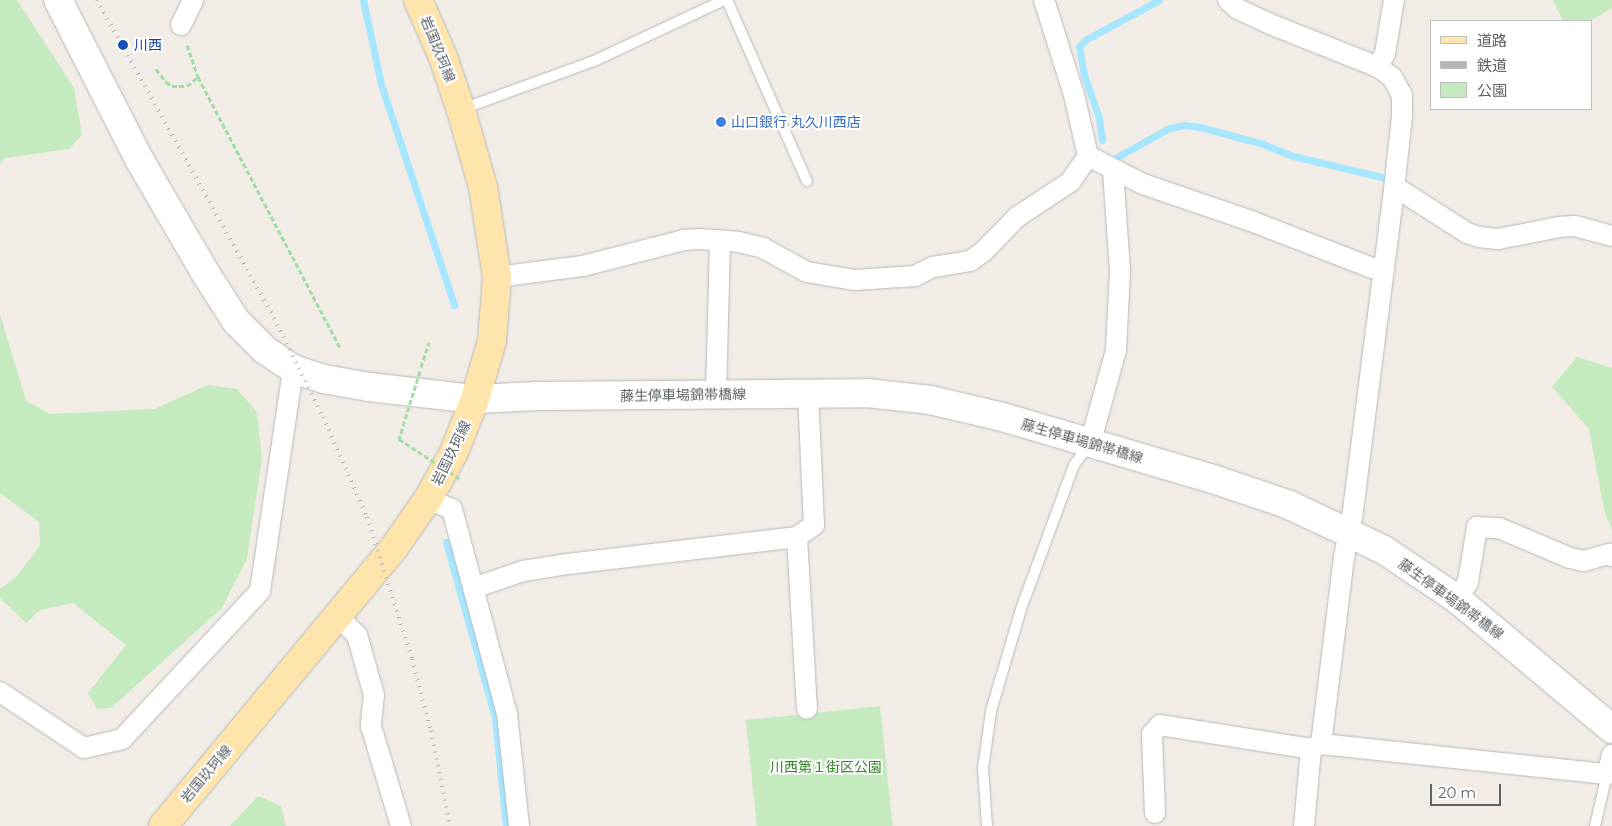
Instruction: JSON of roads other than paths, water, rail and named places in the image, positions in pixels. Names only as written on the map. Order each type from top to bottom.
[{"type":"main road","name":"藤生停車場錦帯橋線","points":[[58,0],[139,159],[206,274],[236,321],[265,350],[293,368],[324,379],[475,399],[538,396],[716,396],[808,392],[867,393],[930,400],[999,416],[1213,479],[1288,504],[1384,550],[1457,599],[1612,729]]},
{"type":"main road","name":"岩国玖珂線","points":[[163,826],[393,549],[428,499],[454,452],[475,399],[492,341],[497,277],[483,187],[461,110],[443,57],[418,0]]},
{"type":"street","points":[[181,25],[193,0]]},
{"type":"street","points":[[497,277],[583,266],[684,240],[738,242],[763,248],[807,272],[855,280],[914,276],[933,267],[970,261],[982,252],[1017,217],[1070,182],[1088,156],[1074,95],[1044,0]]},
{"type":"street","points":[[1228,0],[1238,9],[1270,24],[1378,67],[1392,77],[1402,95],[1402,116],[1394,190],[1349,533],[1304,826]]},
{"type":"street","points":[[1378,67],[1385,53],[1394,0]]},
{"type":"street","points":[[1088,156],[1101,161],[1113,170],[1142,184],[1251,221],[1372,268],[1384,269]]},
{"type":"street","points":[[1090,444],[1116,350],[1120,270],[1113,170]]},
{"type":"street","points":[[1394,190],[1403,192],[1467,233],[1479,237],[1498,239],[1559,227],[1575,226],[1612,236]]},
{"type":"street","points":[[716,396],[720,242]]},
{"type":"street","points":[[0,692],[84,748],[122,739],[260,591],[293,368]]},
{"type":"street","points":[[473,588],[524,571],[568,564],[797,538],[814,525],[808,392]]},
{"type":"street","points":[[428,499],[452,509],[507,714],[519,826]]},
{"type":"street","points":[[1457,599],[1468,582],[1477,527],[1499,528],[1570,558],[1584,561],[1609,554],[1612,556]]},
{"type":"street","points":[[797,538],[808,709]]},
{"type":"street","points":[[337,616],[357,635],[374,695],[371,726],[401,826]]},
{"type":"street","points":[[1155,813],[1152,734],[1160,725],[1316,746],[1607,774],[1612,755]]},
{"type":"lane","points":[[461,110],[601,58],[724,0]]},
{"type":"lane","points":[[728,0],[807,182]]},
{"type":"lane","points":[[988,826],[983,769],[991,711],[1021,609],[1074,465],[1090,444]]},
{"type":"lane","points":[[1595,826],[1607,774]]},
{"type":"waterway","points":[[363,0],[381,84],[454,305]]},
{"type":"waterway","points":[[1102,140],[1099,118],[1084,75],[1079,47],[1085,40],[1159,0]]},
{"type":"waterway","points":[[1117,157],[1169,128],[1185,125],[1200,127],[1263,144],[1293,156],[1385,178]]},
{"type":"waterway","points":[[446,542],[495,718],[506,826]]},
{"type":"railway","points":[[97,0],[274,318],[323,417],[367,517],[412,659],[431,731],[450,826]]},
{"type":"place","name":"川西","points":[[123,45]]},
{"type":"place","name":"山口銀行 丸久川西店","points":[[721,122]]},
{"type":"park label","name":"川西第１街区公園","points":[[826,767]]}]
